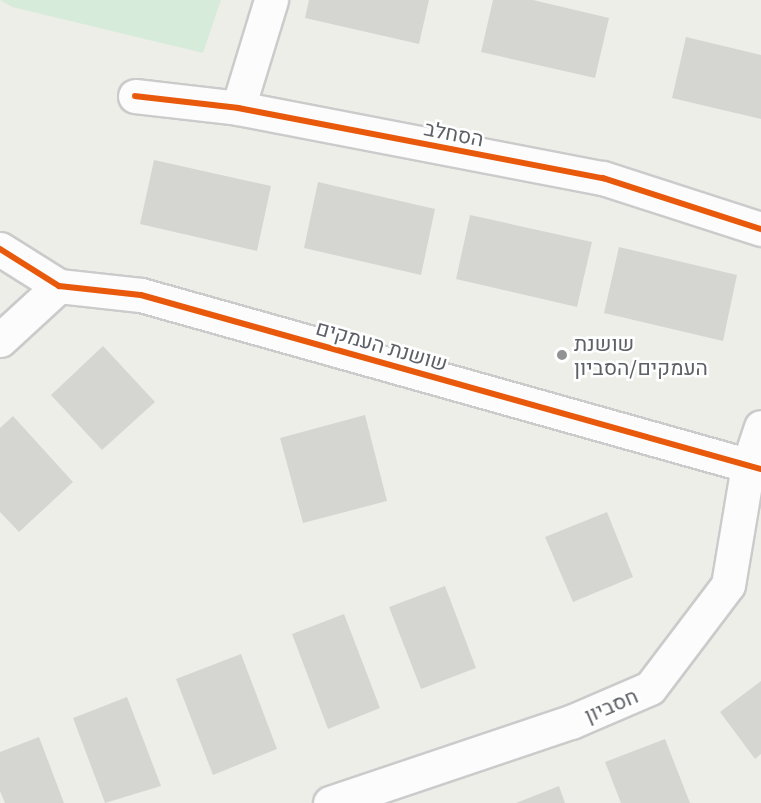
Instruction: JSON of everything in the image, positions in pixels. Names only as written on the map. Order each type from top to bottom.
[{"type":"street","points":[[238,108],[271,0]]},
{"type":"street","name":"הסחלב","points":[[135,96],[238,108],[603,178],[761,229]]},
{"type":"street","name":"שושנת העמקים","points":[[0,249],[59,286],[141,295],[755,468]]},
{"type":"street","points":[[0,340],[59,286]]},
{"type":"street","name":"חסביון","points":[[330,803],[571,722],[650,688],[728,585],[755,468],[761,427]]},
{"type":"green space","points":[[0,0],[221,0],[203,53],[12,7]]},
{"type":"building","points":[[309,0],[429,0],[419,44],[305,18]]},
{"type":"building","points":[[493,0],[533,0],[609,18],[595,78],[481,52]]},
{"type":"building","points":[[686,37],[761,55],[761,119],[672,98]]},
{"type":"building","points":[[154,160],[271,186],[257,251],[140,224]]},
{"type":"building","points":[[318,182],[435,209],[421,275],[304,248]]},
{"type":"building","points":[[470,215],[592,242],[577,307],[456,279]]},
{"type":"building","points":[[619,247],[737,275],[723,341],[604,313]]},
{"type":"building","points":[[103,346],[155,402],[102,450],[51,395]]},
{"type":"building","points":[[365,415],[387,501],[303,523],[280,438]]},
{"type":"building","points":[[13,416],[73,482],[19,532],[0,512],[0,428]]},
{"type":"building","points":[[607,512],[633,577],[573,602],[545,537]]},
{"type":"building","points":[[445,586],[476,668],[421,689],[389,607]]},
{"type":"building","points":[[344,614],[380,708],[328,729],[292,634]]},
{"type":"building","points":[[241,654],[277,749],[213,775],[176,679]]},
{"type":"building","points":[[761,681],[761,754],[755,759],[720,712]]},
{"type":"building","points":[[127,697],[161,786],[105,803],[73,718]]},
{"type":"building","points":[[39,737],[64,803],[5,803],[0,791],[0,752]]},
{"type":"building","points":[[665,739],[690,803],[621,803],[605,762]]},
{"type":"building","points":[[559,786],[565,803],[516,803]]},
{"type":"cycle path","points":[[135,96],[238,108],[603,178],[761,229]]},
{"type":"cycle path","points":[[0,249],[59,286],[141,295],[761,469]]},
{"type":"place","name":"שושנת העמקים/הסביון","points":[[562,355]]}]
